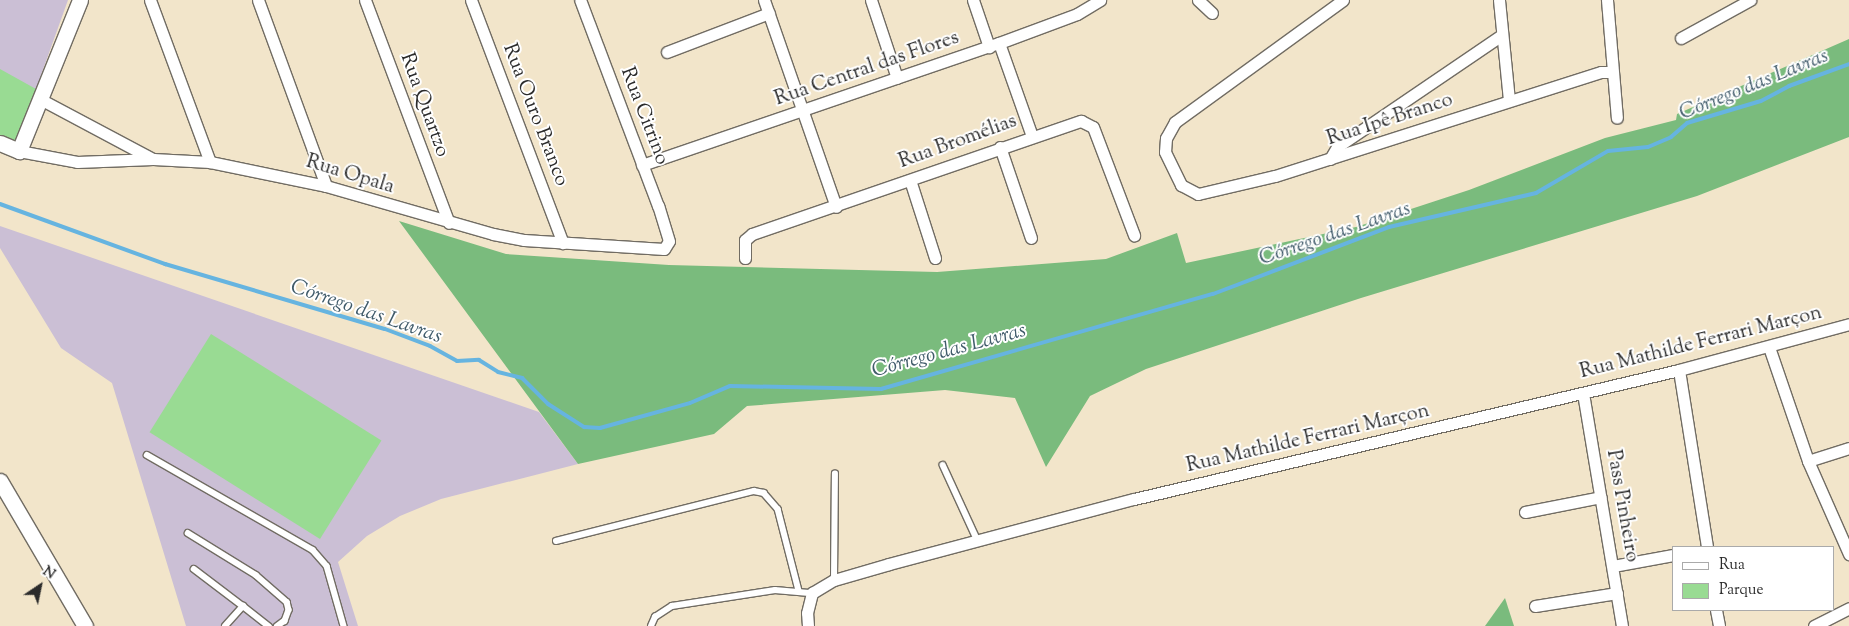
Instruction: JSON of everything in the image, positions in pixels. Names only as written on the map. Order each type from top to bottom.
[{"type":"street","points":[[0,143],[19,151],[80,0]]},
{"type":"street","points":[[150,0],[210,162]]},
{"type":"street","points":[[258,0],[326,186]]},
{"type":"street","name":"Rua Quartzo","points":[[365,0],[449,223]]},
{"type":"street","name":"Rua Ouro Branco","points":[[471,0],[563,243]]},
{"type":"street","name":"Rua Citrino","points":[[580,0],[666,229],[668,245]]},
{"type":"street","points":[[764,0],[801,111],[836,207]]},
{"type":"street","points":[[870,0],[897,78]]},
{"type":"street","points":[[973,0],[1032,136]]},
{"type":"street","name":"Rua Central das Flores","points":[[642,165],[994,45],[1078,14],[1100,0]]},
{"type":"street","points":[[1198,0],[1212,13]]},
{"type":"street","name":"Rua Ipê Branco","points":[[1343,0],[1192,108],[1172,126],[1166,138],[1165,152],[1180,185],[1198,194],[1210,192],[1330,159],[1601,72],[1612,72]]},
{"type":"street","points":[[1500,0],[1509,100]]},
{"type":"street","points":[[1607,0],[1617,118]]},
{"type":"street","points":[[1681,38],[1750,0]]},
{"type":"street","points":[[667,52],[769,14]]},
{"type":"street","points":[[1330,159],[1337,148],[1502,35]]},
{"type":"street","points":[[40,99],[153,159]]},
{"type":"street","name":"Rua Bromélias","points":[[745,258],[745,240],[752,234],[836,207],[1074,121],[1093,127],[1134,235]]},
{"type":"street","points":[[1000,147],[1032,238]]},
{"type":"street","name":"Rua Opala","points":[[19,151],[77,162],[153,159],[210,162],[326,186],[449,223],[524,240],[658,250],[668,245]]},
{"type":"street","points":[[910,180],[935,258]]},
{"type":"street","name":"Rua Mathilde Ferrari Marçon","points":[[812,593],[834,580],[1134,499],[1679,370],[1849,324]]},
{"type":"street","points":[[1769,347],[1808,461],[1849,554]]},
{"type":"street","points":[[1679,370],[1706,546]]},
{"type":"street","name":"Pass Pinheiro","points":[[1583,392],[1622,626]]},
{"type":"street","points":[[1808,461],[1849,448]]},
{"type":"street","points":[[0,481],[85,626]]},
{"type":"street","points":[[1525,512],[1601,498]]},
{"type":"street","points":[[1613,566],[1672,555]]},
{"type":"street","points":[[808,626],[812,593]]},
{"type":"street","points":[[1536,606],[1617,593]]},
{"type":"street","points":[[1814,626],[1849,608]]},
{"type":"street","points":[[1716,611],[1719,626]]},
{"type":"lane","points":[[147,455],[313,550],[327,566],[344,626]]},
{"type":"lane","points":[[943,465],[978,541]]},
{"type":"lane","points":[[834,580],[835,474]]},
{"type":"lane","points":[[556,541],[754,491],[764,493],[778,509],[799,591]]},
{"type":"lane","points":[[188,533],[272,587],[286,602],[289,610],[285,621],[278,626]]},
{"type":"lane","points":[[194,569],[269,626]]},
{"type":"lane","points":[[651,626],[655,617],[672,606],[775,590],[812,593]]},
{"type":"lane","points":[[229,625],[242,606]]},
{"type":"lane","points":[[285,621],[290,626]]},
{"type":"shaded area","points":[[0,0],[68,0],[35,92],[0,73]]},
{"type":"shaded area","points":[[0,226],[539,412],[578,464],[441,499],[400,516],[367,536],[338,562],[358,626],[186,626],[112,383],[61,348],[0,248]]},
{"type":"green space","points":[[1849,39],[1849,137],[1697,196],[1361,298],[1146,369],[1090,396],[1046,467],[1015,398],[945,390],[747,406],[714,434],[578,464],[399,221],[506,254],[669,265],[937,272],[1106,259],[1177,233],[1186,263],[1356,227],[1469,190],[1605,138],[1676,120],[1677,114]]},
{"type":"green space","points":[[0,69],[36,89],[16,142],[0,135]]},
{"type":"green space","points":[[211,334],[381,441],[320,539],[150,432]]},
{"type":"green space","points":[[1505,598],[1514,626],[1485,626]]},
{"type":"waterway","name":"Córrego das Lavras","points":[[0,204],[165,264],[385,329],[430,346],[457,361],[479,360],[498,372],[522,378],[548,404],[584,427],[600,428],[690,403],[730,386],[881,389],[1213,294],[1389,227],[1536,193],[1608,151],[1648,147],[1671,137],[1687,123],[1761,101],[1789,86],[1849,64]]}]
